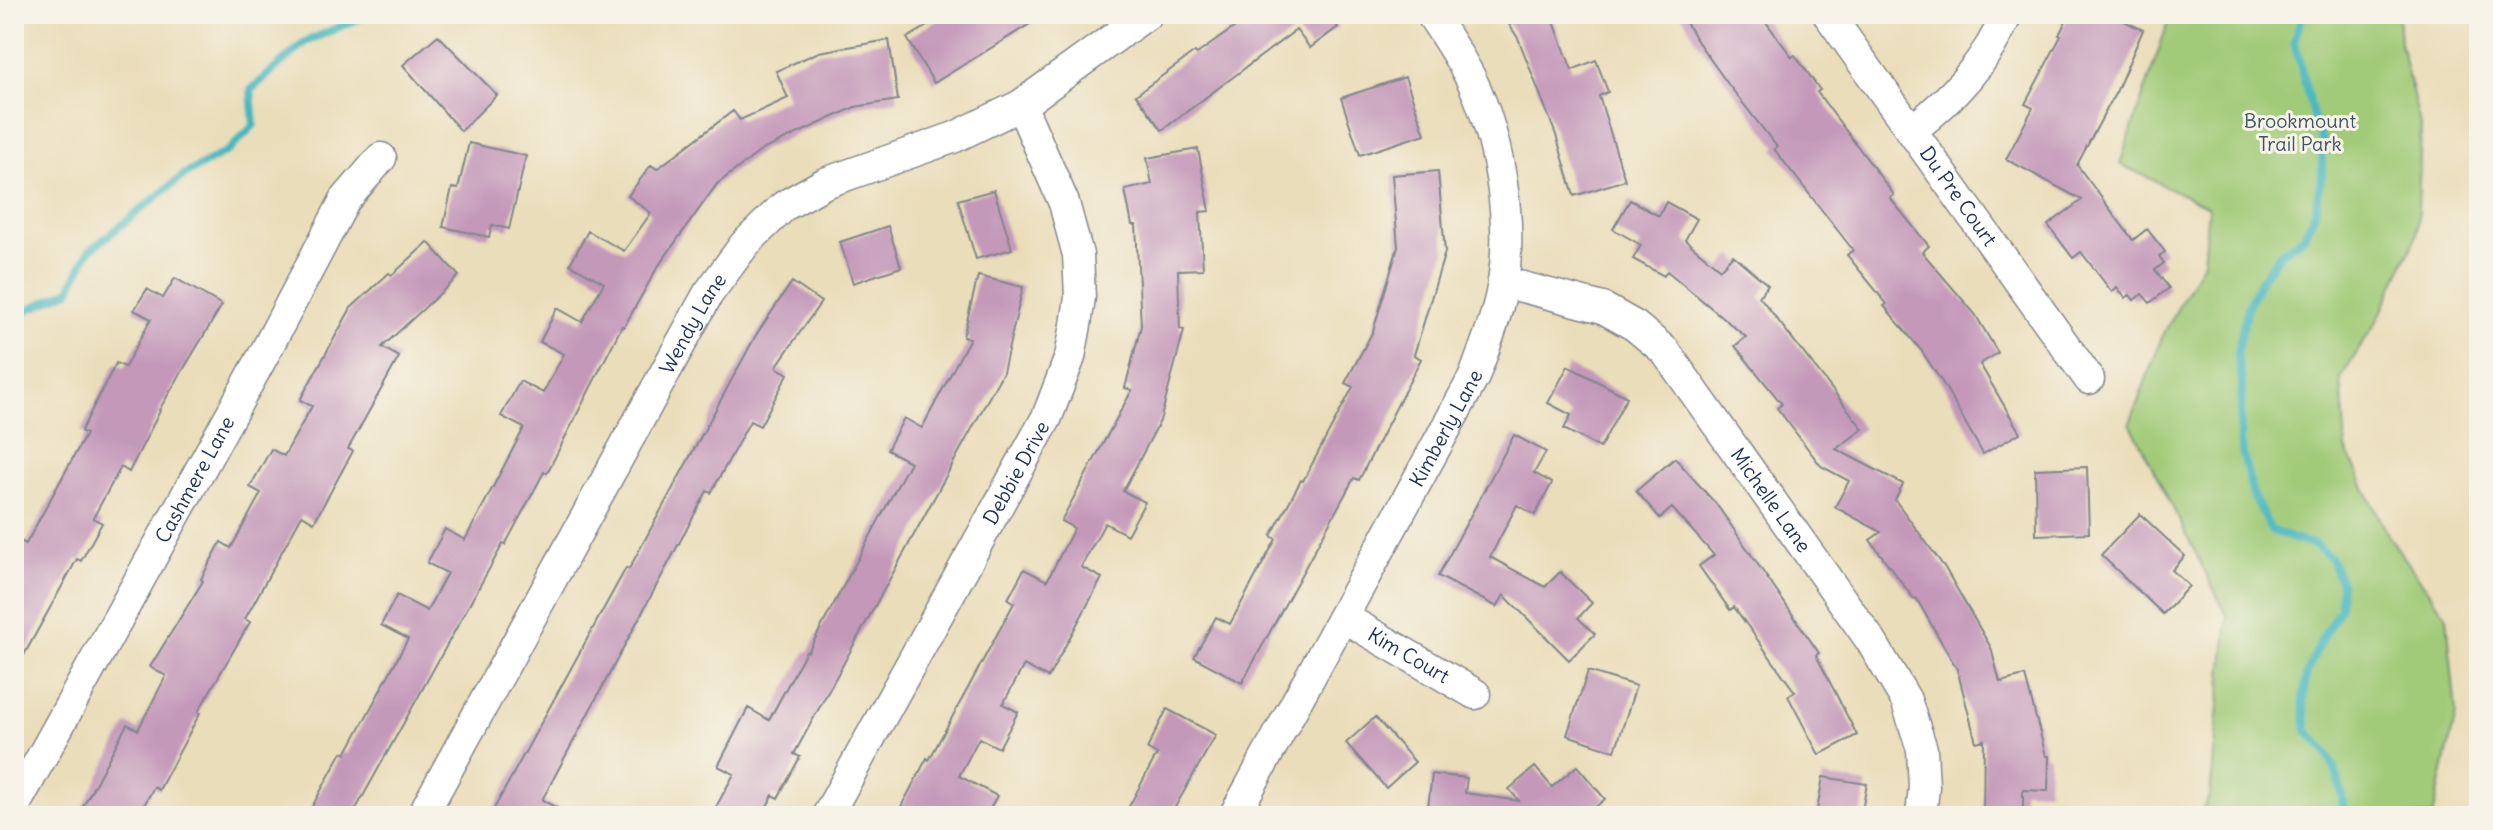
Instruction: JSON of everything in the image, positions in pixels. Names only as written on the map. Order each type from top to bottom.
[{"type":"street","name":"Wendy Lane","points":[[422,816],[708,294],[745,244],[784,206],[825,183],[955,137],[1021,105],[1147,14]]},
{"type":"street","name":"Kimberly Lane","points":[[1234,816],[1474,377],[1503,282],[1505,216],[1502,179],[1490,130],[1472,82],[1431,14]]},
{"type":"street","name":"Du Pre Court","points":[[1828,14],[2089,379]]},
{"type":"street","points":[[1912,130],[1940,109],[1964,84],[1984,58],[2007,14]]},
{"type":"street","name":"Debbie Drive","points":[[827,816],[1047,417],[1070,357],[1080,297],[1078,255],[1064,203],[1021,105]]},
{"type":"street","name":"Cashmere Lane","points":[[14,807],[263,356],[345,200],[381,158]]},
{"type":"street","name":"Michelle Lane","points":[[1503,282],[1603,308],[1635,326],[1665,351],[1871,641],[1906,700],[1922,749],[1924,787],[1921,816]]},
{"type":"street","name":"Kim Court","points":[[1343,617],[1475,694]]},
{"type":"green space","name":"Brookmount Trail Park","points":[[2171,14],[2398,14],[2400,43],[2421,129],[2417,235],[2378,319],[2341,378],[2346,449],[2388,535],[2447,617],[2456,714],[2433,816],[2199,816],[2210,796],[2228,617],[2130,423],[2162,337],[2203,262],[2208,207],[2120,164]]},
{"type":"building","points":[[948,14],[1046,14],[934,83],[907,38]]},
{"type":"building","points":[[1253,14],[1327,14],[1338,27],[1310,48],[1296,30],[1162,130],[1136,95]]},
{"type":"building","points":[[1502,14],[1551,14],[1572,70],[1596,60],[1608,92],[1599,96],[1625,180],[1574,196],[1556,135],[1518,38]]},
{"type":"building","points":[[1681,14],[1760,14],[1792,57],[1795,55],[1820,90],[1817,92],[1894,195],[1890,198],[1929,246],[1922,252],[1975,314],[1998,353],[1980,364],[2020,433],[1983,454],[1921,350],[1847,255],[1853,250],[1774,149],[1777,147],[1728,84]]},
{"type":"building","points":[[2069,14],[2110,14],[2143,30],[2117,90],[2077,165],[2133,240],[2147,229],[2165,252],[2159,256],[2164,263],[2155,270],[2169,288],[2150,303],[2142,294],[2134,300],[2130,295],[2125,298],[2117,287],[2112,292],[2081,252],[2073,258],[2048,225],[2082,200],[2006,159],[2033,108],[2025,104],[2061,36]]},
{"type":"building","points":[[438,35],[497,95],[461,131],[403,65]]},
{"type":"building","points":[[889,40],[898,100],[855,107],[762,150],[717,184],[657,268],[622,326],[547,473],[544,472],[503,544],[352,816],[307,816],[342,752],[346,754],[408,639],[381,625],[397,595],[427,611],[447,573],[427,563],[445,529],[465,540],[524,428],[501,416],[520,381],[543,393],[564,354],[540,342],[557,308],[582,322],[604,283],[570,264],[588,231],[624,251],[651,213],[628,196],[651,165],[657,169],[733,111],[740,120],[788,98],[776,71],[819,52]]},
{"type":"building","points":[[1405,77],[1425,134],[1360,155],[1341,98]]},
{"type":"building","points":[[469,143],[526,156],[509,229],[492,225],[489,237],[443,227],[452,188],[458,189]]},
{"type":"building","points":[[1198,149],[1210,211],[1200,212],[1203,269],[1178,270],[1180,329],[1184,330],[1160,421],[1123,491],[1145,502],[1127,535],[1105,523],[1081,567],[1102,578],[1048,678],[1024,665],[1003,704],[1018,712],[999,748],[979,738],[959,776],[997,796],[986,816],[964,816],[945,806],[940,816],[896,816],[1014,603],[1008,599],[1024,569],[1047,581],[1074,528],[1061,521],[1132,390],[1125,388],[1141,326],[1136,225],[1132,225],[1125,190],[1152,184],[1147,158]]},
{"type":"building","points":[[1438,171],[1445,252],[1414,355],[1421,359],[1359,480],[1354,478],[1242,683],[1194,657],[1216,617],[1230,624],[1276,539],[1271,536],[1353,387],[1345,383],[1373,331],[1398,247],[1392,175]]},
{"type":"building","points":[[994,190],[1012,249],[976,259],[958,200]]},
{"type":"building","points":[[1630,200],[1659,216],[1666,202],[1697,219],[1685,240],[1720,269],[1733,255],[1768,285],[1759,296],[1863,429],[1836,449],[1903,484],[1895,500],[1945,568],[1991,648],[2000,682],[2025,676],[2046,756],[2049,756],[2048,791],[2023,790],[2023,816],[1983,816],[1984,740],[1976,742],[1957,669],[1916,598],[1870,540],[1881,532],[1835,507],[1849,481],[1821,466],[1777,408],[1782,404],[1735,346],[1746,337],[1667,271],[1664,276],[1633,259],[1641,245],[1613,229]]},
{"type":"building","points":[[888,226],[901,267],[853,283],[840,242]]},
{"type":"building","points":[[428,242],[459,276],[382,347],[399,357],[348,449],[353,451],[314,522],[302,515],[245,619],[250,622],[198,712],[159,790],[154,787],[138,816],[78,816],[127,724],[138,730],[166,676],[150,667],[203,581],[201,579],[221,542],[231,548],[261,493],[250,487],[271,449],[284,456],[312,406],[300,400],[351,308]]},
{"type":"building","points":[[978,276],[1023,287],[1003,372],[794,754],[800,757],[778,798],[773,795],[762,816],[711,816],[734,774],[718,766],[748,708],[769,720],[910,462],[887,450],[904,418],[922,428],[970,338],[963,337]]},
{"type":"building","points":[[175,278],[222,305],[159,410],[129,472],[121,467],[93,518],[102,523],[81,561],[77,559],[14,673],[14,538],[26,544],[86,434],[81,431],[116,363],[125,367],[151,319],[134,310],[147,289],[163,298]]},
{"type":"building","points":[[792,282],[821,302],[776,367],[788,374],[760,426],[750,421],[711,493],[707,491],[542,800],[572,816],[490,816],[756,335]]},
{"type":"building","points":[[1568,366],[1627,397],[1600,448],[1564,429],[1571,415],[1548,403]]},
{"type":"building","points":[[1514,435],[1546,452],[1534,473],[1552,483],[1535,515],[1517,505],[1490,557],[1545,587],[1560,572],[1592,603],[1578,618],[1595,634],[1569,660],[1504,595],[1497,607],[1438,576]]},
{"type":"building","points":[[1675,458],[1717,505],[1819,653],[1816,655],[1857,735],[1819,755],[1788,696],[1795,692],[1734,607],[1730,610],[1699,566],[1714,555],[1672,508],[1660,518],[1636,491]]},
{"type":"building","points":[[2087,467],[2089,533],[2036,535],[2035,469]]},
{"type":"building","points":[[2140,514],[2185,556],[2172,570],[2189,586],[2163,614],[2101,555]]},
{"type":"building","points":[[1588,671],[1636,686],[1615,751],[1567,735]]},
{"type":"building","points":[[1167,709],[1216,735],[1170,816],[1124,816],[1157,754],[1147,749]]},
{"type":"building","points":[[1375,717],[1415,762],[1386,788],[1346,743]]},
{"type":"building","points":[[1577,766],[1605,799],[1585,816],[1532,816],[1528,812],[1528,816],[1427,816],[1432,774],[1467,778],[1465,793],[1519,801],[1509,789],[1535,767],[1552,787]]},
{"type":"building","points":[[1823,777],[1867,784],[1861,816],[1816,816]]},
{"type":"waterway","points":[[14,316],[69,291],[89,251],[184,175],[229,150],[254,125],[251,90],[305,42],[369,14]]},
{"type":"waterway","points":[[2303,14],[2294,41],[2322,140],[2322,175],[2314,215],[2304,236],[2281,253],[2261,279],[2247,308],[2237,354],[2242,381],[2240,442],[2253,496],[2271,530],[2314,544],[2330,557],[2341,583],[2340,608],[2321,640],[2306,675],[2303,701],[2307,731],[2324,749],[2335,769],[2344,816]]}]
